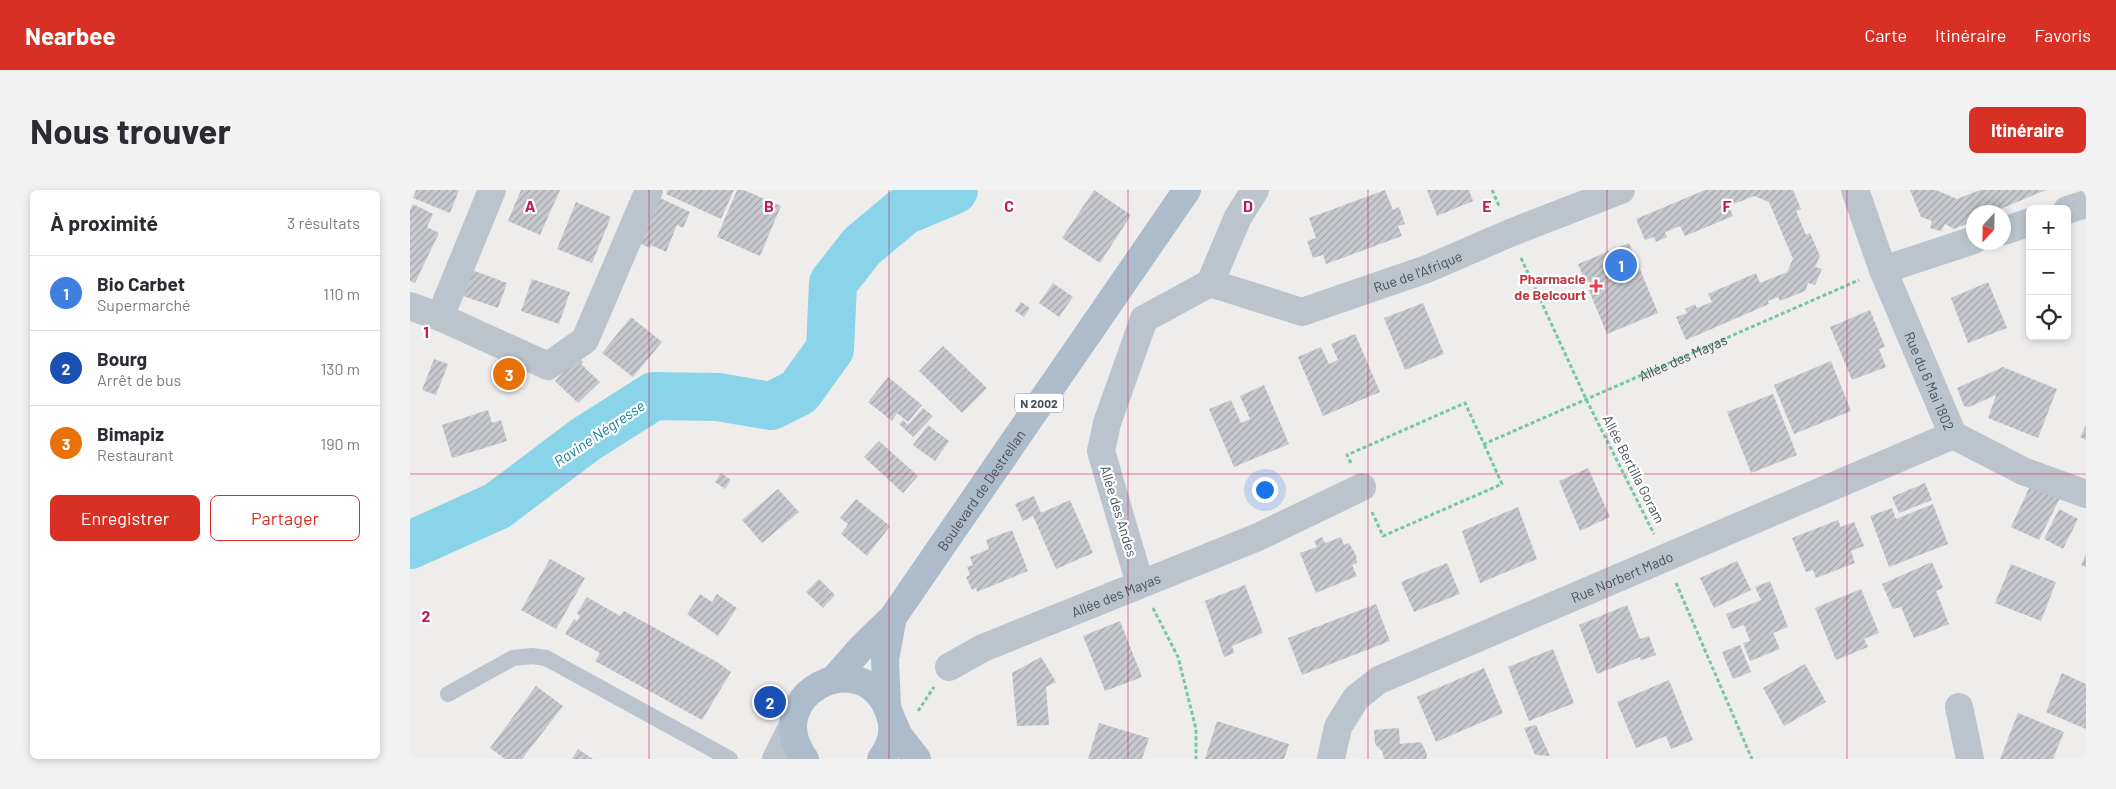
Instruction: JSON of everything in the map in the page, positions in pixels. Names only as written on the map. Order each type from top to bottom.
[{"type":"main road","name":"Boulevard de Destrellan","points":[[834,679],[862,647],[893,617],[1108,302],[1187,190]]},
{"type":"main road","name":"Boulevard de Destrellan","points":[[880,759],[890,742],[893,720],[885,659],[893,617]]},
{"type":"main road","points":[[805,759],[794,739],[793,725],[801,700],[810,690],[822,683],[834,679],[848,678],[861,682],[881,696],[917,759]]},
{"type":"street","points":[[440,317],[492,190]]},
{"type":"street","points":[[410,306],[440,317],[548,366],[585,340],[649,190]]},
{"type":"street","points":[[1108,302],[1144,318],[1210,283],[1238,217],[1255,190]]},
{"type":"street","name":"Rue de l'Afrique","points":[[1210,283],[1302,312],[1427,269],[1621,190]]},
{"type":"street","name":"Rue du 6 Mai 1802","points":[[1855,190],[1883,270],[1953,435],[2024,471],[2086,494]]},
{"type":"street","points":[[2071,209],[2086,204]]},
{"type":"street","points":[[2011,229],[2026,223]]},
{"type":"street","points":[[1883,270],[1966,243]]},
{"type":"street","name":"Allée des Andes","points":[[1140,584],[1101,451],[1107,423],[1144,318]]},
{"type":"street","name":"Rue Norbert Mado","points":[[1331,759],[1338,727],[1356,698],[1379,680],[1953,435]]},
{"type":"street","name":"Allée des Mayas","points":[[949,666],[983,648],[1258,537],[1362,487]]},
{"type":"street","points":[[1959,707],[1970,759]]},
{"type":"street","points":[[776,759],[793,725]]},
{"type":"lane","points":[[448,694],[513,658],[532,656],[546,658],[730,759]]},
{"type":"path","name":"Allée Bertilla Goram","points":[[1492,190],[1510,234],[1586,400],[1666,558],[1752,759]]},
{"type":"path","name":"Allée des Mayas","points":[[1484,444],[1883,270]]},
{"type":"path","points":[[1465,403],[1484,444],[1502,484],[1383,536],[1347,454],[1465,403]]},
{"type":"path","points":[[1140,584],[1178,657],[1196,729],[1196,759]]},
{"type":"path","points":[[893,720],[949,666]]},
{"type":"building","points":[[416,190],[459,190],[450,213],[413,198]]},
{"type":"building","points":[[521,190],[560,190],[540,235],[508,221]]},
{"type":"building","points":[[668,190],[734,190],[721,219],[666,194]]},
{"type":"building","points":[[737,190],[744,190],[781,206],[760,256],[717,237]]},
{"type":"building","points":[[1094,190],[1131,215],[1100,263],[1062,238]]},
{"type":"building","points":[[1385,190],[1393,210],[1399,207],[1405,224],[1398,226],[1402,236],[1326,264],[1323,255],[1313,258],[1307,241],[1316,238],[1309,218]]},
{"type":"building","points":[[1427,190],[1469,190],[1473,201],[1437,216]]},
{"type":"building","points":[[1705,190],[1793,190],[1801,209],[1796,211],[1806,235],[1810,233],[1820,256],[1815,267],[1822,269],[1815,285],[1808,283],[1805,291],[1780,301],[1778,297],[1768,301],[1769,304],[1686,340],[1676,317],[1687,313],[1685,309],[1695,304],[1697,308],[1712,302],[1708,294],[1756,273],[1760,283],[1787,272],[1793,259],[1769,202],[1754,196],[1729,206],[1733,216],[1685,236],[1680,226],[1665,232],[1667,237],[1656,242],[1654,237],[1645,240],[1636,219]]},
{"type":"building","points":[[1910,190],[1936,190],[1957,199],[1980,190],[2046,190],[2010,205],[1966,205],[1966,224],[1954,229],[1945,224],[1941,231],[1930,228],[1932,221],[1921,217]]},
{"type":"building","points":[[660,198],[690,212],[683,228],[677,225],[666,252],[651,245],[650,248],[641,244]]},
{"type":"building","points":[[576,202],[611,217],[592,263],[557,249]]},
{"type":"building","points":[[413,204],[433,214],[427,227],[439,233],[415,283],[410,281],[410,210]]},
{"type":"building","points":[[1629,243],[1658,313],[1607,334],[1578,264]]},
{"type":"building","points":[[472,270],[507,283],[498,308],[463,296]]},
{"type":"building","points":[[532,279],[570,292],[559,324],[521,311]]},
{"type":"building","points":[[1988,282],[2007,328],[1968,343],[1951,298]]},
{"type":"building","points":[[1053,283],[1073,297],[1059,317],[1039,303]]},
{"type":"building","points":[[1021,302],[1030,308],[1024,317],[1015,311]]},
{"type":"building","points":[[1423,303],[1444,354],[1405,370],[1384,318]]},
{"type":"building","points":[[1870,310],[1885,347],[1879,349],[1886,367],[1852,380],[1830,327]]},
{"type":"building","points":[[631,317],[662,342],[633,377],[602,353]]},
{"type":"building","points":[[1355,334],[1380,392],[1323,416],[1298,357],[1321,347],[1329,364],[1338,360],[1331,344]]},
{"type":"building","points":[[943,346],[987,388],[962,413],[919,371]]},
{"type":"building","points":[[578,357],[583,362],[581,364],[600,382],[578,403],[555,381]]},
{"type":"building","points":[[434,359],[448,364],[436,395],[422,390]]},
{"type":"building","points":[[1831,361],[1851,411],[1794,434],[1774,385]]},
{"type":"building","points":[[2003,367],[2057,389],[2038,438],[1988,418],[1996,395],[1969,407],[1964,406],[1957,388]]},
{"type":"building","points":[[888,377],[922,405],[908,422],[897,413],[892,421],[868,402]]},
{"type":"building","points":[[1264,385],[1289,444],[1234,467],[1209,409],[1231,400],[1241,423],[1250,419],[1240,396]]},
{"type":"building","points":[[1773,394],[1797,455],[1751,473],[1727,412]]},
{"type":"building","points":[[923,408],[933,416],[913,437],[899,424],[903,420],[908,425]]},
{"type":"building","points":[[488,410],[492,423],[501,420],[507,441],[452,458],[442,425]]},
{"type":"building","points":[[928,425],[949,441],[935,461],[913,445]]},
{"type":"building","points":[[2086,425],[2086,440],[2080,437]]},
{"type":"building","points":[[879,441],[918,476],[903,493],[864,457]]},
{"type":"building","points":[[1588,468],[1610,517],[1580,531],[1559,481]]},
{"type":"building","points":[[721,473],[731,480],[725,489],[715,482]]},
{"type":"building","points":[[1925,483],[1932,500],[1899,513],[1892,497]]},
{"type":"building","points":[[2031,484],[2060,498],[2039,540],[2011,527]]},
{"type":"building","points":[[778,489],[799,512],[762,543],[742,520]]},
{"type":"building","points":[[1034,496],[1041,513],[1070,500],[1093,553],[1056,569],[1033,516],[1023,521],[1015,504]]},
{"type":"building","points":[[856,499],[890,526],[867,556],[841,534],[848,524],[840,518]]},
{"type":"building","points":[[1933,504],[1948,544],[1889,567],[1870,516],[1892,508],[1896,519]]},
{"type":"building","points":[[1518,507],[1537,559],[1480,583],[1462,531]]},
{"type":"building","points":[[2059,509],[2078,519],[2063,549],[2044,539]]},
{"type":"building","points":[[1838,520],[1841,527],[1854,522],[1864,546],[1851,551],[1855,563],[1816,578],[1813,570],[1806,572],[1792,538]]},
{"type":"building","points":[[1012,530],[1028,571],[977,592],[976,588],[972,590],[966,577],[970,575],[967,567],[973,565],[970,557],[989,549],[986,540]]},
{"type":"building","points":[[1322,537],[1325,543],[1341,537],[1344,545],[1349,543],[1356,555],[1357,563],[1352,565],[1357,576],[1316,593],[1300,553],[1317,547],[1314,541]]},
{"type":"building","points":[[2086,554],[2086,567],[2081,565]]},
{"type":"building","points":[[550,559],[585,578],[556,629],[521,610]]},
{"type":"building","points":[[1737,561],[1751,590],[1714,608],[1700,578]]},
{"type":"building","points":[[1932,562],[1943,588],[1936,591],[1949,624],[1914,638],[1901,607],[1893,609],[1882,584]]},
{"type":"building","points":[[1447,563],[1460,594],[1414,612],[1401,582]]},
{"type":"building","points":[[2011,564],[2056,582],[2041,621],[1995,603]]},
{"type":"building","points":[[819,579],[835,595],[823,608],[806,592]]},
{"type":"building","points":[[1770,581],[1788,627],[1773,633],[1780,649],[1750,661],[1743,643],[1750,641],[1744,625],[1732,629],[1726,614],[1761,600],[1755,587]]},
{"type":"building","points":[[1245,585],[1263,633],[1232,646],[1234,653],[1224,657],[1205,601]]},
{"type":"building","points":[[1861,589],[1879,633],[1864,639],[1868,647],[1836,660],[1815,608]]},
{"type":"building","points":[[700,594],[712,602],[717,594],[737,608],[718,636],[687,614]]},
{"type":"building","points":[[587,597],[620,616],[624,611],[717,662],[731,672],[702,720],[595,661],[600,653],[565,634],[574,619],[577,621],[580,616],[577,613]]},
{"type":"building","points":[[1376,604],[1390,641],[1302,675],[1288,638]]},
{"type":"building","points":[[1627,605],[1640,639],[1649,636],[1656,655],[1641,660],[1640,657],[1597,674],[1579,625]]},
{"type":"building","points":[[1120,621],[1142,677],[1105,691],[1083,636]]},
{"type":"building","points":[[1740,645],[1751,672],[1733,679],[1722,652]]},
{"type":"building","points":[[1553,649],[1574,703],[1529,721],[1508,667]]},
{"type":"building","points":[[1041,657],[1056,682],[1046,687],[1049,725],[1017,726],[1012,673]]},
{"type":"building","points":[[1805,664],[1826,702],[1784,726],[1763,688]]},
{"type":"building","points":[[1484,668],[1503,713],[1436,742],[1417,697]]},
{"type":"building","points":[[2062,673],[2086,684],[2086,729],[2046,712]]},
{"type":"building","points":[[1669,680],[1693,740],[1671,749],[1666,736],[1636,748],[1617,702]]},
{"type":"building","points":[[536,686],[563,706],[522,759],[505,759],[490,748]]},
{"type":"building","points":[[768,691],[778,699],[765,715],[754,707]]},
{"type":"building","points":[[2018,713],[2064,732],[2053,759],[2000,759]]},
{"type":"building","points":[[1217,721],[1289,744],[1284,759],[1205,759]]},
{"type":"building","points":[[1099,723],[1149,738],[1142,759],[1088,759]]},
{"type":"building","points":[[1536,725],[1550,756],[1535,755],[1524,728]]},
{"type":"building","points":[[1399,728],[1400,744],[1421,742],[1427,754],[1426,759],[1384,759],[1382,751],[1375,744],[1374,730]]},
{"type":"building","points":[[578,749],[593,759],[572,759]]},
{"type":"waterway","name":"Ravine Négresse","points":[[410,545],[497,506],[586,439],[654,396],[718,397],[771,406],[799,392],[830,349],[833,283],[862,246],[904,211],[954,190]]},
{"type":"place","name":"Bio Carbet","points":[[1621,265]]},
{"type":"place","name":"Pharmacie de Belcourt","points":[[1596,286]]},
{"type":"place","name":"Bimapiz","points":[[509,374]]},
{"type":"place","name":"Bourg","points":[[770,702]]}]
